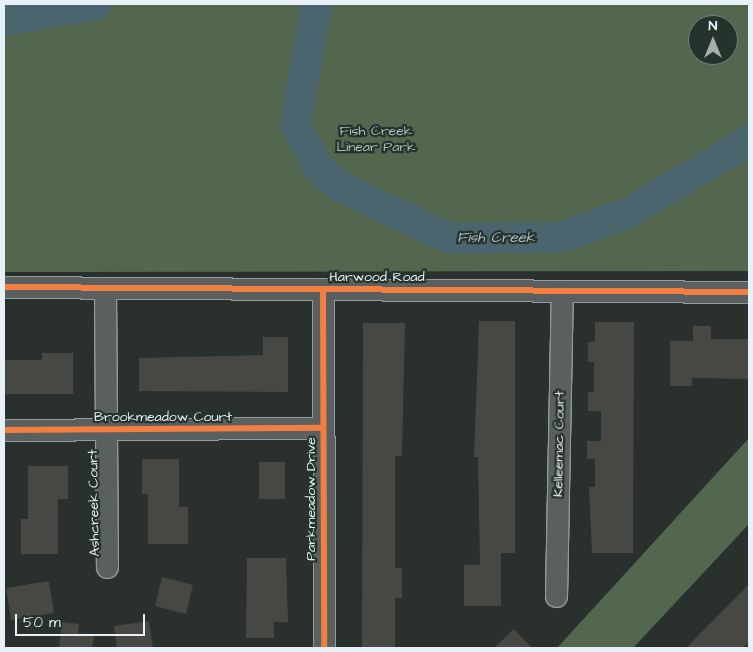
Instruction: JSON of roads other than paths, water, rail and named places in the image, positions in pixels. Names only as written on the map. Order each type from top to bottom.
[{"type":"street","name":"Harwood Road","points":[[4,287],[749,292]]},
{"type":"street","name":"Ashcreek Court","points":[[104,288],[107,567]]},
{"type":"street","name":"Parkmeadow Drive","points":[[323,289],[324,648]]},
{"type":"street","name":"Kelleemac Court","points":[[556,596],[562,291]]},
{"type":"street","name":"Brookmeadow Court","points":[[4,430],[323,428]]},
{"type":"waterway","name":"Fish Creek","points":[[4,20],[96,4]]},
{"type":"waterway","name":"Fish Creek","points":[[316,4],[295,123],[317,166],[339,186],[449,238],[561,237],[628,212],[749,140]]},
{"type":"park label","name":"Fish Creek Linear Park","points":[[376,140]]}]
